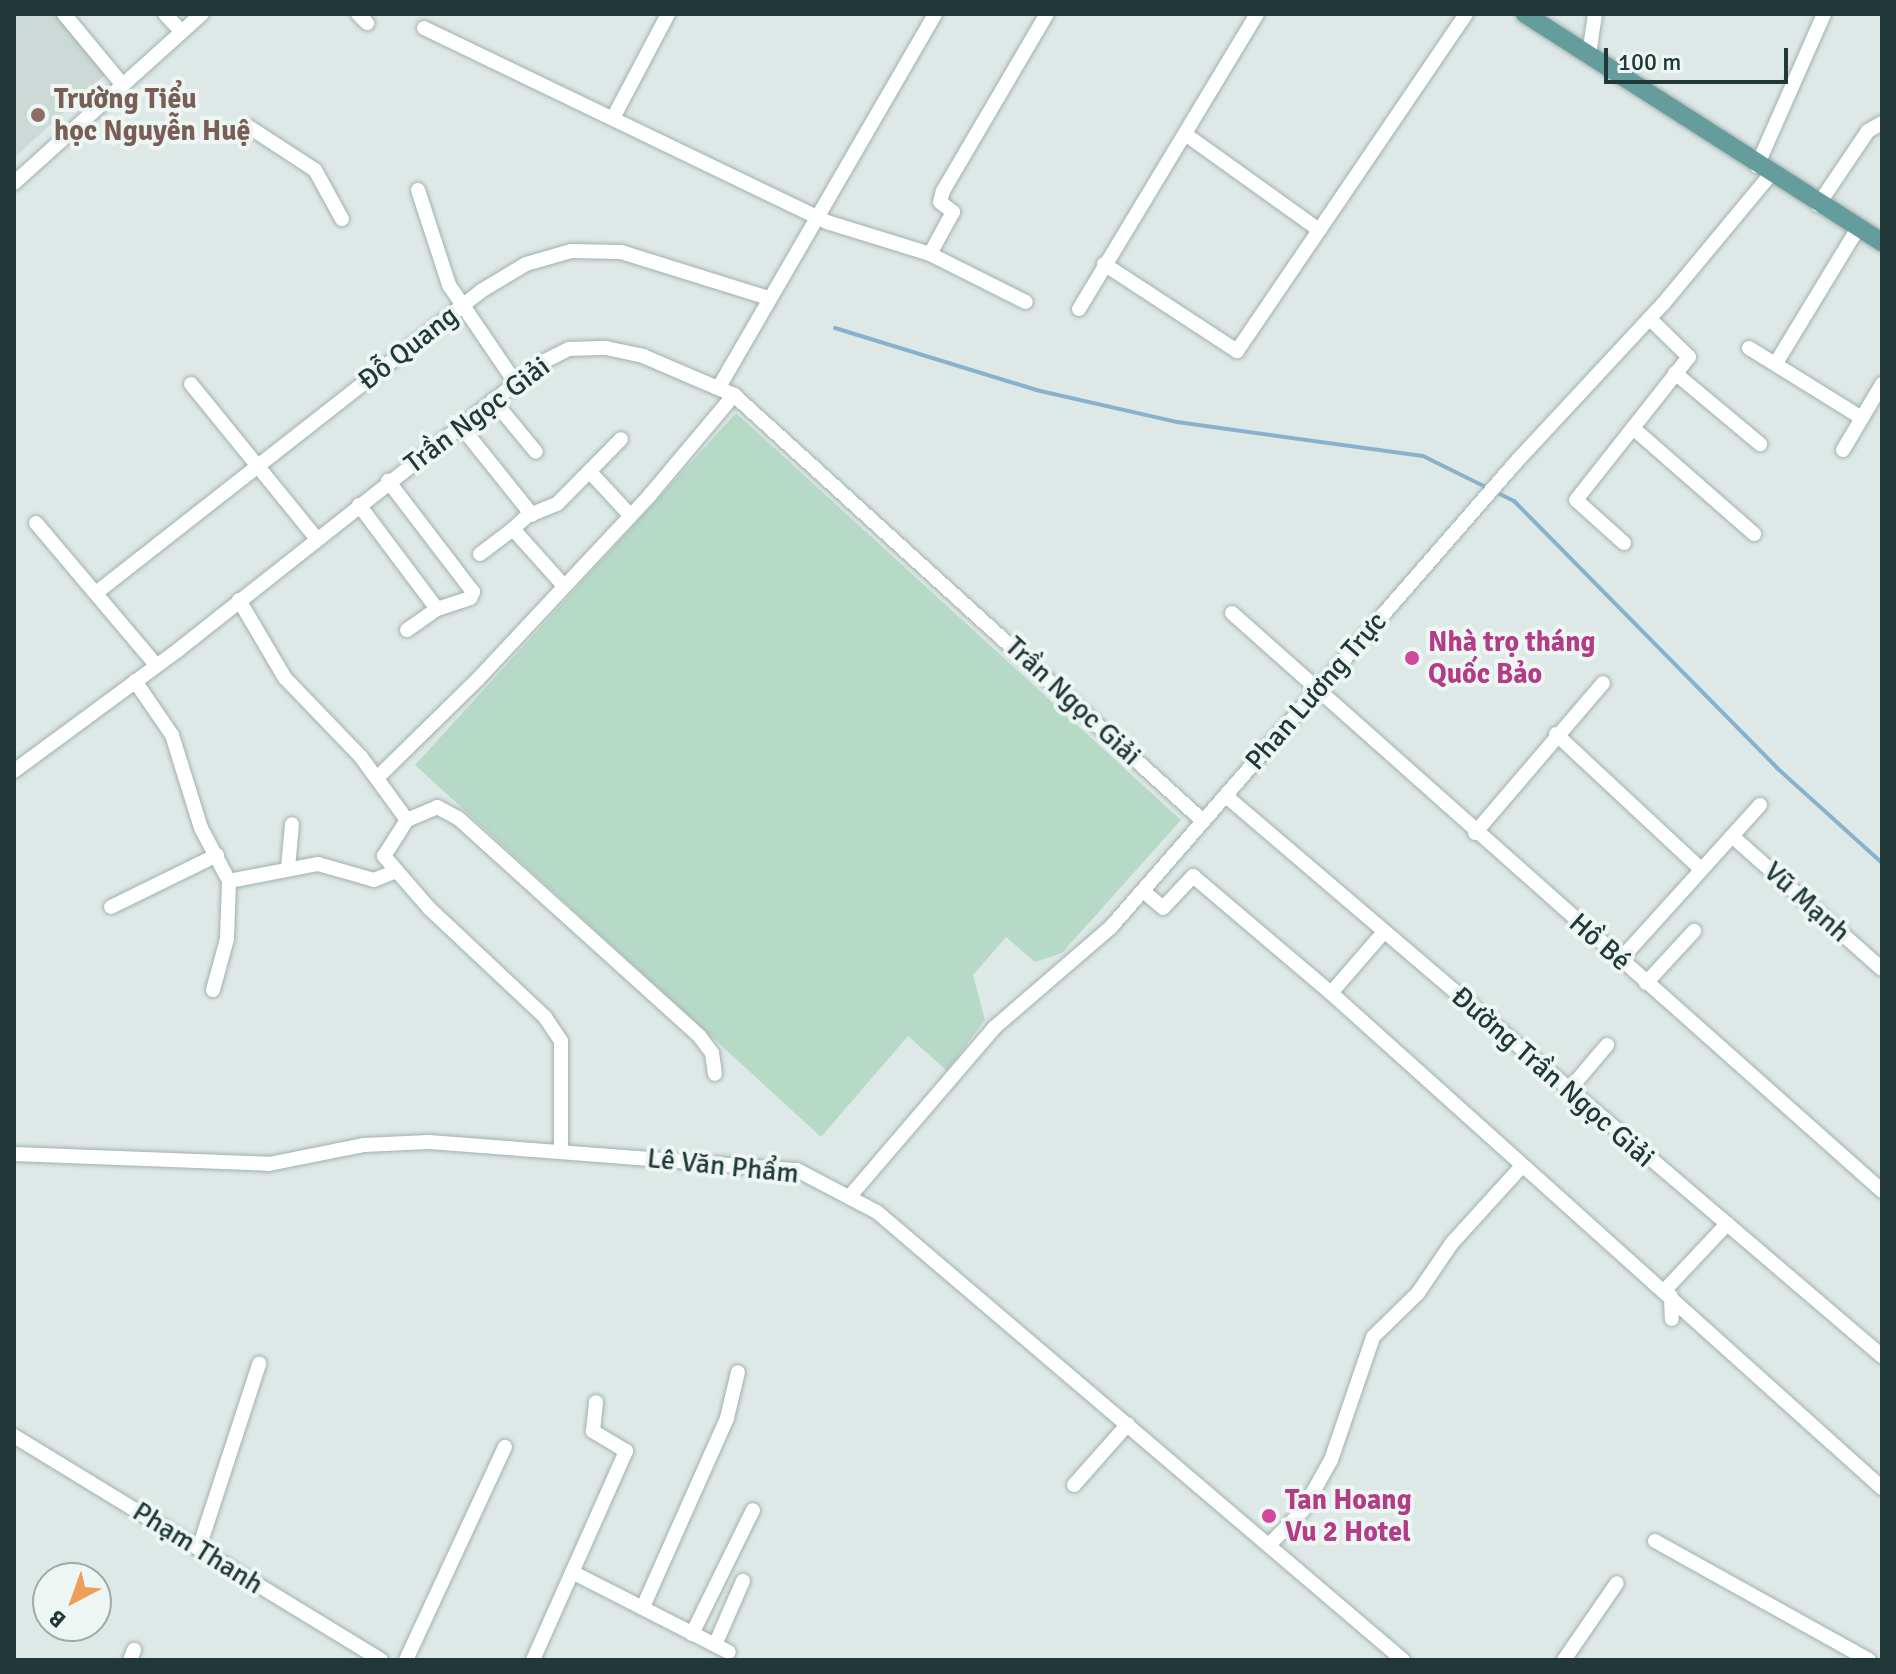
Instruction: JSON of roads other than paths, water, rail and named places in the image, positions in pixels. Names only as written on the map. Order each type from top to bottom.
[{"type":"main road","points":[[1525,14],[1818,205],[1882,242]]},
{"type":"street","points":[[64,14],[121,83]]},
{"type":"street","points":[[165,14],[181,31]]},
{"type":"street","points":[[14,183],[121,83],[202,14]]},
{"type":"street","points":[[613,118],[668,14]]},
{"type":"street","points":[[719,387],[935,14]]},
{"type":"street","points":[[930,254],[953,212],[940,202],[943,191],[1047,14]]},
{"type":"street","points":[[1079,309],[1257,14]]},
{"type":"street","points":[[1104,264],[1237,351],[1466,14]]},
{"type":"street","points":[[1589,55],[1595,14]]},
{"type":"street","name":"Phan Lương Trực","points":[[851,1195],[984,1038],[1018,1004],[1087,951],[1143,891],[1517,461],[1650,319],[1764,170],[1824,14]]},
{"type":"street","points":[[424,28],[863,237],[930,254],[1026,302]]},
{"type":"street","points":[[1818,205],[1868,131],[1882,123]]},
{"type":"street","points":[[249,127],[315,170],[342,219]]},
{"type":"street","points":[[1185,134],[1319,230]]},
{"type":"street","points":[[418,190],[428,230],[461,307],[515,382]]},
{"type":"street","points":[[1776,363],[1858,228]]},
{"type":"street","name":"Đỗ Quang","points":[[96,593],[461,307],[526,264],[593,249],[649,259],[769,298]]},
{"type":"street","points":[[1624,543],[1576,500],[1689,353],[1650,319]]},
{"type":"street","name":"Trần Ngọc Giải","points":[[14,771],[156,665],[515,382],[569,349],[606,348],[643,356],[734,395],[1203,821]]},
{"type":"street","points":[[1749,348],[1862,418]]},
{"type":"street","points":[[1675,373],[1760,444]]},
{"type":"street","points":[[191,384],[316,538]]},
{"type":"street","points":[[1843,450],[1882,384]]},
{"type":"street","points":[[377,778],[478,679],[734,395]]},
{"type":"street","points":[[493,400],[536,452]]},
{"type":"street","points":[[460,425],[532,515]]},
{"type":"street","points":[[1633,428],[1754,534]]},
{"type":"street","points":[[480,554],[532,515],[549,509],[621,439]]},
{"type":"street","points":[[590,472],[629,514]]},
{"type":"street","points":[[388,481],[473,592],[460,603],[437,609],[407,630]]},
{"type":"street","points":[[359,505],[437,609]]},
{"type":"street","points":[[36,523],[156,665]]},
{"type":"street","points":[[513,529],[563,585]]},
{"type":"street","points":[[239,600],[285,678],[377,778],[407,820]]},
{"type":"street","name":"Hồ Bé","points":[[1232,613],[1307,677],[1317,693],[1882,1191]]},
{"type":"street","points":[[135,681],[172,735],[201,828],[229,881],[227,939],[213,990]]},
{"type":"street","points":[[1475,833],[1556,734],[1603,683]]},
{"type":"street","points":[[1556,734],[1701,869]]},
{"type":"street","name":"Đường Trần Ngọc Giải","points":[[1226,796],[1882,1356]]},
{"type":"street","points":[[1620,960],[1760,805]]},
{"type":"street","points":[[561,1152],[563,1055],[556,1031],[396,871],[384,851],[407,820],[437,807],[458,818],[700,1037],[712,1053],[715,1074]]},
{"type":"street","points":[[288,868],[292,824]]},
{"type":"street","name":"Vũ Mạnh","points":[[1732,836],[1882,969]]},
{"type":"street","points":[[111,907],[217,855]]},
{"type":"street","points":[[229,881],[318,864],[374,880],[396,871]]},
{"type":"street","points":[[1143,891],[1163,908],[1193,876],[1331,993],[1880,1482]]},
{"type":"street","points":[[1646,983],[1694,931]]},
{"type":"street","points":[[1331,993],[1383,933]]},
{"type":"street","points":[[1569,1090],[1607,1045]]},
{"type":"street","name":"Lê Văn Phẩm","points":[[14,1154],[269,1164],[363,1145],[414,1142],[797,1170],[851,1195],[1128,1424],[1403,1660]]},
{"type":"street","points":[[1269,1545],[1303,1510],[1331,1460],[1373,1337],[1418,1293],[1443,1254],[1522,1166]]},
{"type":"street","points":[[1672,1319],[1668,1293],[1727,1224]]},
{"type":"street","points":[[199,1548],[259,1364]]},
{"type":"street","points":[[643,1607],[727,1418],[738,1372]]},
{"type":"street","points":[[533,1660],[626,1451],[593,1431],[596,1402]]},
{"type":"street","points":[[1074,1485],[1128,1424]]},
{"type":"street","name":"Phạm Thanh","points":[[14,1436],[381,1660]]},
{"type":"street","points":[[406,1660],[505,1447]]},
{"type":"street","points":[[692,1634],[753,1510]]},
{"type":"street","points":[[1655,1541],[1869,1660]]},
{"type":"street","points":[[572,1572],[729,1652]]},
{"type":"street","points":[[715,1645],[743,1581]]},
{"type":"street","points":[[1564,1660],[1617,1583]]},
{"type":"waterway","points":[[835,328],[1036,390],[1177,422],[1423,456],[1514,501],[1777,768],[1882,863]]},
{"type":"place","name":"Trường Tiểu học Nguyễn Huệ","points":[[38,115]]},
{"type":"place","name":"Nhà trọ tháng Quốc Bảo","points":[[1412,658]]},
{"type":"place","name":"Tan Hoang Vu 2 Hotel","points":[[1269,1516]]}]
